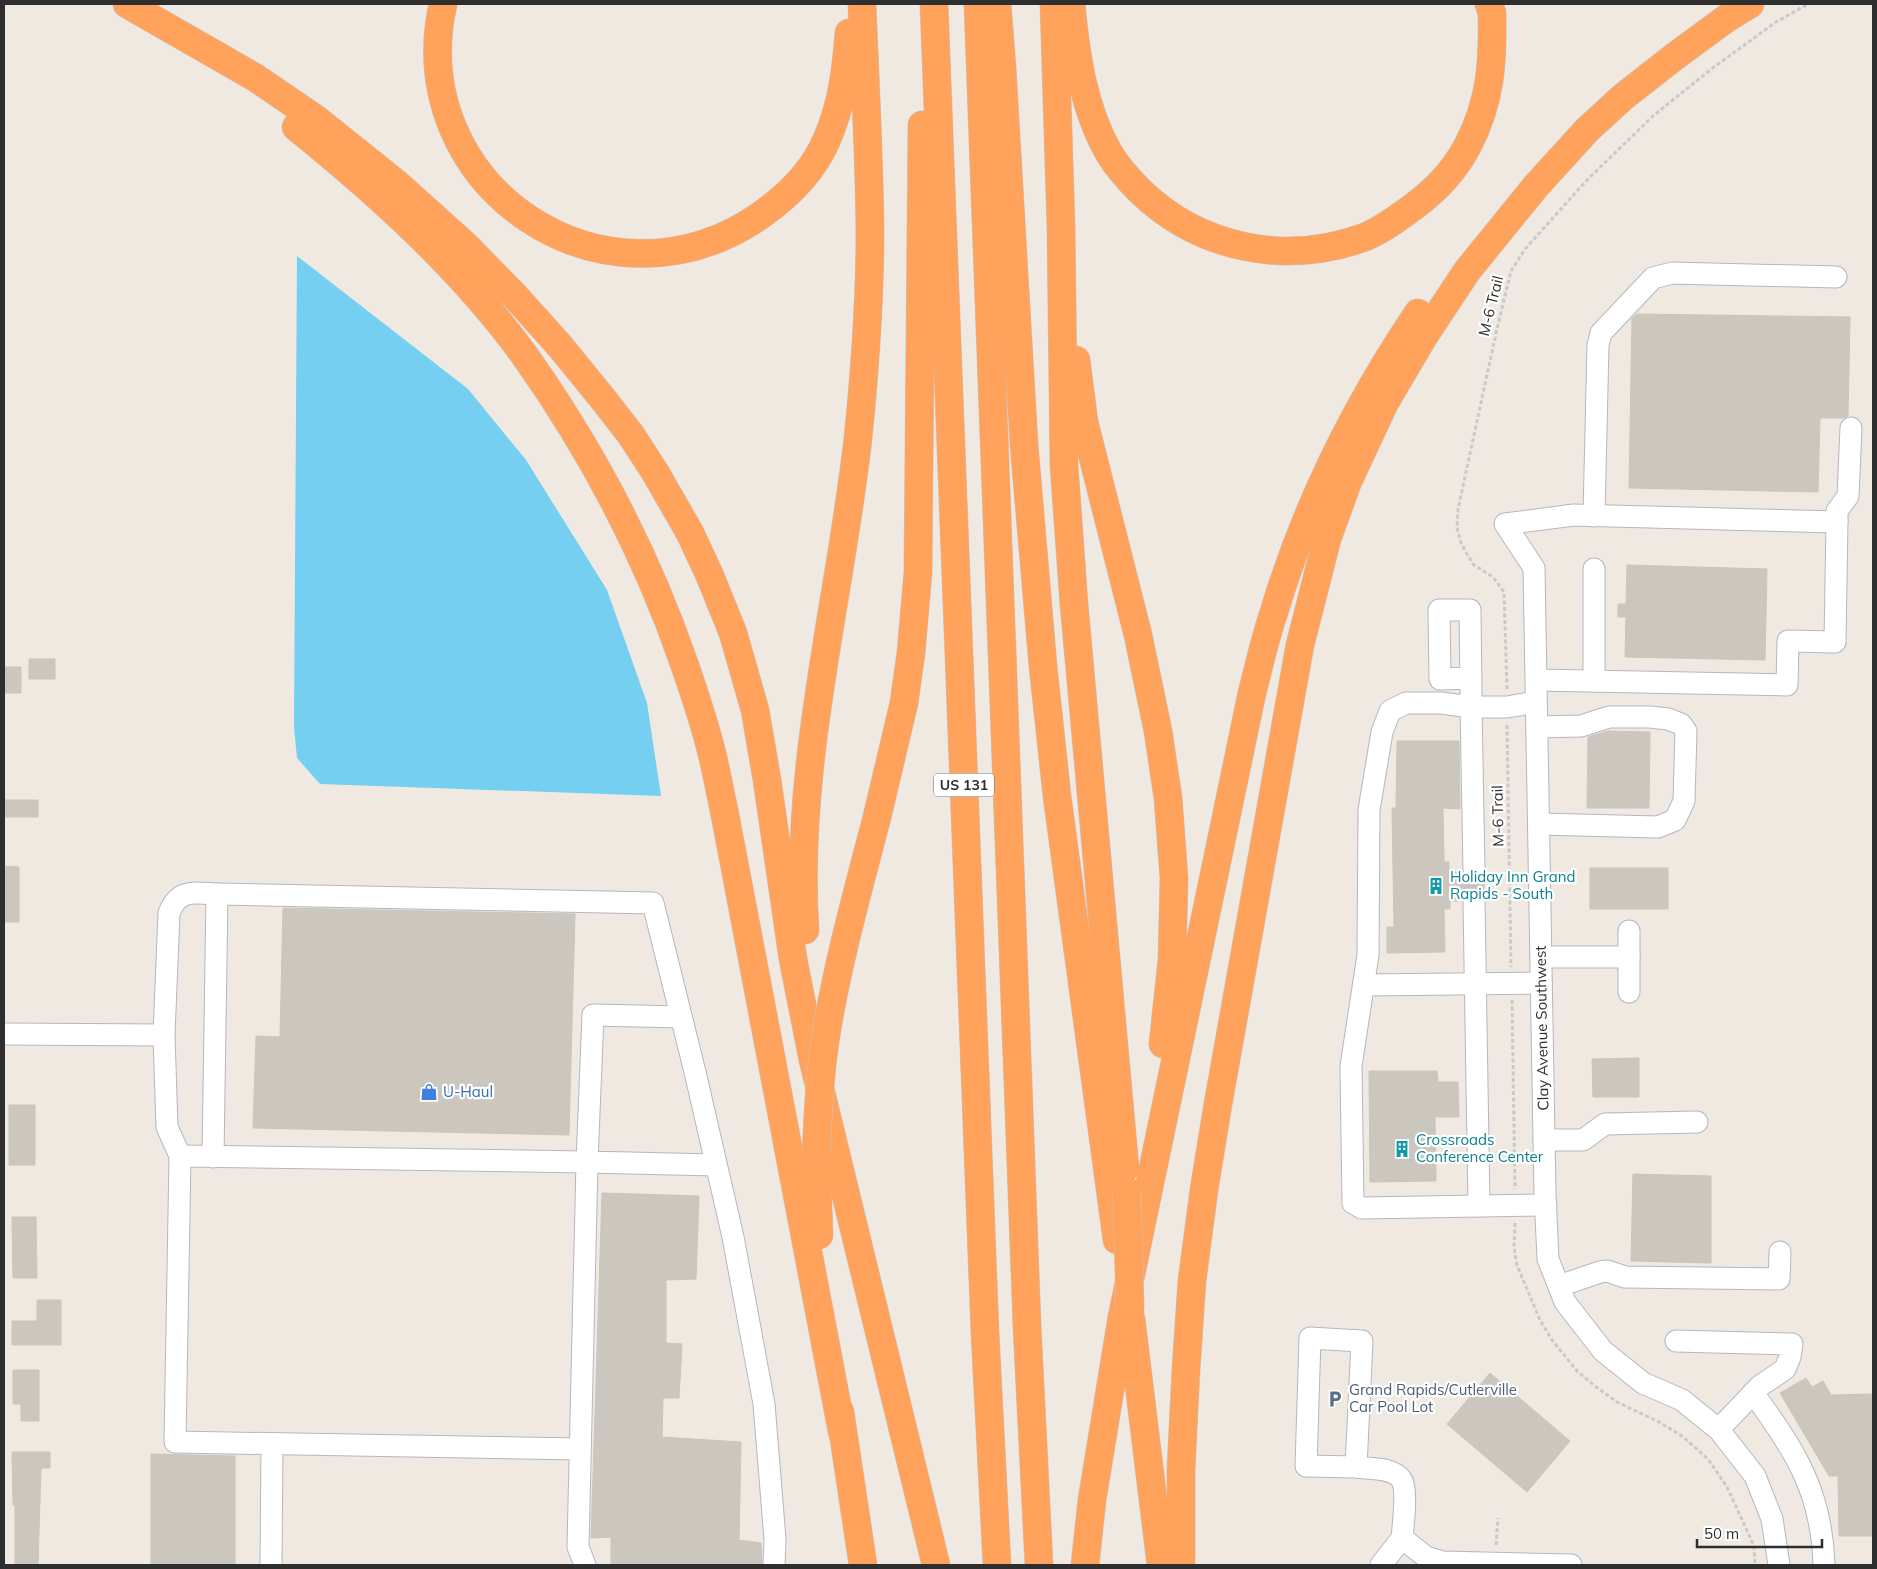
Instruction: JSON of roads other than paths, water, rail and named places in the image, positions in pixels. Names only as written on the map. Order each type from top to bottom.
[{"type":"highway","points":[[127,4],[256,78],[316,119],[396,183],[466,246],[553,338],[603,399],[631,435],[690,532],[736,643],[755,710],[798,988],[813,1060],[824,1150],[888,1365],[936,1565]]},
{"type":"highway","points":[[443,4],[438,29],[440,82],[455,134],[480,174],[515,210],[554,234],[595,249],[642,254],[695,248],[721,238],[746,226],[775,205],[796,185],[826,142],[842,98],[850,4]]},
{"type":"highway","points":[[824,1150],[803,906],[803,869],[810,767],[846,533],[858,437],[865,344],[870,230],[862,4]]},
{"type":"highway","points":[[863,1565],[842,1431],[822,1271],[824,1150],[822,1066],[830,1010],[904,703],[911,653],[918,572],[918,358],[925,4]]},
{"type":"highway","name":"US 131","points":[[934,4],[982,1274],[996,1565]]},
{"type":"highway","name":"US 131","points":[[978,4],[1027,1326],[1039,1565]]},
{"type":"highway","points":[[997,4],[1024,444],[1042,666],[1057,796],[1161,1565]]},
{"type":"highway","points":[[1054,4],[1061,227],[1064,465],[1074,604],[1127,1192],[1126,1314]]},
{"type":"highway","points":[[1071,4],[1084,92],[1109,153],[1130,180],[1154,204],[1184,225],[1220,241],[1256,249],[1296,251],[1332,246],[1366,236],[1392,222],[1426,198],[1451,172],[1467,146],[1479,120],[1490,80],[1492,13],[1489,4]]},
{"type":"highway","points":[[1084,1565],[1092,1500],[1126,1314],[1252,693],[1274,612],[1300,538],[1332,460],[1390,355],[1427,300],[1490,220],[1512,197],[1623,97],[1727,18],[1750,4]]},
{"type":"highway","points":[[208,51],[381,200],[439,255],[490,312],[525,356],[560,409],[602,476],[638,547],[667,614],[710,745],[725,815],[842,1431]]},
{"type":"highway","points":[[1181,1565],[1181,1470],[1186,1369],[1192,1281],[1204,1190],[1300,645],[1327,539],[1348,481],[1384,404],[1424,336],[1467,271],[1536,186],[1587,130]]},
{"type":"highway","points":[[1061,227],[1084,422],[1101,496],[1138,635],[1158,731],[1168,798],[1174,878],[1172,960],[1166,1026],[1150,1123],[1126,1314]]},
{"type":"street","points":[[1836,277],[1672,273],[1653,278],[1602,333],[1598,345],[1594,516],[1837,522]]},
{"type":"street","points":[[1536,680],[1787,684],[1788,641],[1835,642],[1837,512],[1848,496],[1851,428]]},
{"type":"street","name":"Clay Avenue Southwest","points":[[1594,516],[1574,515],[1505,524],[1534,568],[1544,1140],[1548,1259],[1565,1302],[1603,1352],[1643,1382],[1682,1400],[1719,1429],[1755,1476],[1772,1519],[1779,1565]]},
{"type":"street","points":[[1594,569],[1594,681]]},
{"type":"street","points":[[1471,678],[1474,870]]},
{"type":"street","points":[[1536,702],[1507,707],[1406,703],[1390,711],[1382,732],[1369,810],[1368,955],[1365,985],[1351,1066],[1353,1203],[1362,1208],[1546,1205]]},
{"type":"street","points":[[1537,727],[1581,726],[1609,717],[1650,717],[1668,719],[1681,724],[1686,731],[1684,801],[1674,820],[1658,827],[1539,824]]},
{"type":"street","points":[[580,1448],[175,1442],[180,1156],[167,1127],[164,1035],[168,913],[173,903],[186,893],[653,903],[732,1237],[764,1404],[775,1539],[774,1565]]},
{"type":"street","points":[[213,1156],[217,894]]},
{"type":"street","points":[[1474,902],[1479,1206]]},
{"type":"street","points":[[1629,930],[1629,992]]},
{"type":"street","points":[[1541,957],[1629,957]]},
{"type":"street","points":[[1365,985],[1542,984]]},
{"type":"street","points":[[585,1565],[578,1547],[587,1162],[593,1015],[681,1017]]},
{"type":"street","points":[[4,1034],[164,1035]]},
{"type":"street","points":[[1544,1140],[1583,1140],[1604,1124],[1697,1122]]},
{"type":"street","points":[[180,1156],[715,1165]]},
{"type":"street","points":[[1559,1286],[1606,1271],[1624,1277],[1779,1278],[1780,1252]]},
{"type":"street","points":[[1356,1467],[1362,1341],[1310,1338],[1306,1466],[1356,1467],[1382,1470],[1402,1479],[1404,1489],[1402,1538],[1381,1565]]},
{"type":"street","points":[[1676,1341],[1792,1344],[1790,1357],[1785,1369],[1760,1386],[1719,1429]]},
{"type":"street","points":[[1754,1393],[1794,1453],[1812,1489],[1824,1549],[1824,1565]]},
{"type":"street","points":[[271,1565],[272,1444]]},
{"type":"street","points":[[1402,1538],[1426,1557],[1443,1562],[1571,1565]]},
{"type":"water","points":[[297,256],[468,389],[526,460],[607,590],[647,703],[661,796],[320,784],[297,758],[294,727]]},
{"type":"tunnel","points":[[1474,870],[1474,902]]},
{"type":"place","name":"Holiday Inn Grand Rapids - South","points":[[1436,886]]},
{"type":"place","name":"U-Haul","points":[[429,1092]]},
{"type":"place","name":"Crossroads Conference Center","points":[[1402,1149]]},
{"type":"place","name":"Grand Rapids/Cutlerville Car Pool Lot","points":[[1335,1399]]}]
